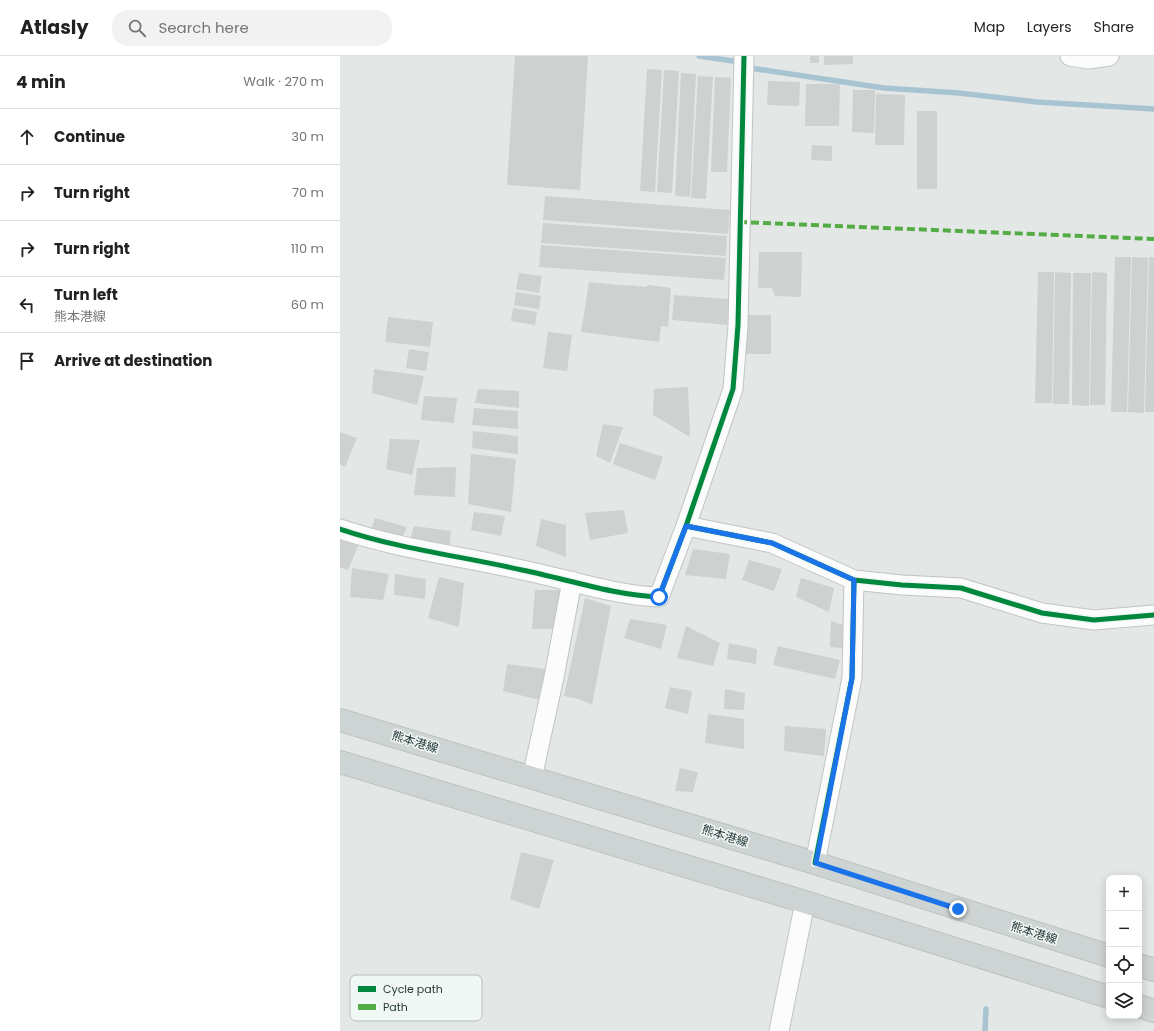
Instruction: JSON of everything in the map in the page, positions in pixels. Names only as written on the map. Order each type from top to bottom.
[{"type":"main road","name":"熊本港線","points":[[340,720],[816,863],[1106,955]]},
{"type":"main road","points":[[340,762],[805,902],[1106,996]]},
{"type":"main road","points":[[1142,966],[1154,970]]},
{"type":"main road","points":[[1142,1007],[1154,1011]]},
{"type":"street","points":[[340,529],[376,541],[521,570],[633,596],[659,597],[686,526],[733,389],[738,325],[744,56]]},
{"type":"street","points":[[1070,56],[1089,59],[1109,56]]},
{"type":"street","points":[[686,526],[772,543],[854,580],[902,585],[961,588],[1042,614],[1094,620],[1154,615]]},
{"type":"street","points":[[816,863],[852,678],[854,580]]},
{"type":"street","points":[[532,778],[554,677],[572,581]]},
{"type":"street","points":[[779,1031],[805,902]]},
{"type":"building","points":[[515,56],[588,56],[580,190],[507,185]]},
{"type":"building","points":[[810,56],[819,56],[819,63],[810,63]]},
{"type":"building","points":[[824,56],[853,56],[853,64],[824,65]]},
{"type":"building","points":[[647,69],[662,70],[655,192],[640,191]]},
{"type":"building","points":[[664,70],[679,71],[672,193],[657,192]]},
{"type":"building","points":[[681,73],[696,74],[690,197],[675,196]]},
{"type":"building","points":[[698,76],[713,77],[706,199],[691,198]]},
{"type":"building","points":[[715,77],[731,78],[727,172],[711,172]]},
{"type":"building","points":[[768,81],[800,82],[799,106],[767,105]]},
{"type":"building","points":[[806,84],[840,84],[839,126],[805,126]]},
{"type":"building","points":[[853,90],[875,90],[874,133],[852,132]]},
{"type":"building","points":[[876,94],[905,95],[904,145],[875,145]]},
{"type":"building","points":[[917,111],[937,111],[937,189],[917,189]]},
{"type":"building","points":[[812,145],[832,146],[832,161],[811,160]]},
{"type":"building","points":[[545,196],[730,210],[728,234],[543,220]]},
{"type":"building","points":[[543,223],[727,236],[726,256],[541,243]]},
{"type":"building","points":[[541,245],[726,258],[724,280],[539,267]]},
{"type":"building","points":[[759,252],[802,252],[801,297],[775,296],[772,288],[758,288]]},
{"type":"building","points":[[1115,257],[1131,257],[1127,412],[1111,412]]},
{"type":"building","points":[[1132,257],[1148,258],[1144,413],[1128,412]]},
{"type":"building","points":[[1149,257],[1154,257],[1154,412],[1145,412]]},
{"type":"building","points":[[1038,272],[1054,272],[1052,403],[1035,403]]},
{"type":"building","points":[[1055,272],[1071,273],[1069,404],[1053,404]]},
{"type":"building","points":[[1092,272],[1107,273],[1105,405],[1090,405]]},
{"type":"building","points":[[519,273],[542,276],[539,293],[516,289]]},
{"type":"building","points":[[1073,273],[1091,273],[1089,406],[1072,405]]},
{"type":"building","points":[[589,282],[645,287],[649,285],[671,288],[668,327],[661,326],[659,342],[581,332]]},
{"type":"building","points":[[516,292],[541,296],[539,309],[514,305]]},
{"type":"building","points":[[674,295],[729,299],[727,325],[672,320]]},
{"type":"building","points":[[513,308],[537,312],[535,325],[511,321]]},
{"type":"building","points":[[745,315],[771,315],[771,354],[745,354]]},
{"type":"building","points":[[388,317],[433,322],[430,347],[385,342]]},
{"type":"building","points":[[548,332],[572,335],[567,371],[543,368]]},
{"type":"building","points":[[409,349],[429,352],[426,371],[406,368]]},
{"type":"building","points":[[374,369],[424,376],[417,405],[372,393]]},
{"type":"building","points":[[688,387],[690,437],[653,415],[654,389]]},
{"type":"building","points":[[478,389],[519,391],[519,408],[475,403]]},
{"type":"building","points":[[424,396],[457,398],[454,423],[421,420]]},
{"type":"building","points":[[474,408],[518,411],[518,429],[472,425]]},
{"type":"building","points":[[603,424],[623,427],[610,463],[596,456]]},
{"type":"building","points":[[473,431],[518,436],[518,454],[472,448]]},
{"type":"building","points":[[340,432],[357,438],[345,467],[340,464]]},
{"type":"building","points":[[390,439],[420,440],[412,475],[386,469]]},
{"type":"building","points":[[620,443],[663,457],[655,480],[613,464]]},
{"type":"building","points":[[471,454],[516,459],[511,512],[468,504]]},
{"type":"building","points":[[456,467],[455,497],[414,495],[417,468]]},
{"type":"building","points":[[624,510],[628,533],[590,540],[585,513]]},
{"type":"building","points":[[474,512],[505,516],[501,536],[471,530]]},
{"type":"building","points":[[375,518],[407,527],[400,541],[370,533]]},
{"type":"building","points":[[541,519],[566,525],[566,557],[536,546]]},
{"type":"building","points":[[414,526],[451,531],[449,552],[409,543]]},
{"type":"building","points":[[340,540],[358,546],[348,570],[340,567]]},
{"type":"building","points":[[693,549],[730,554],[726,579],[685,575]]},
{"type":"building","points":[[749,560],[782,569],[774,591],[742,580]]},
{"type":"building","points":[[352,568],[389,574],[383,600],[350,597]]},
{"type":"building","points":[[395,574],[426,579],[425,599],[394,595]]},
{"type":"building","points":[[439,577],[464,583],[459,627],[428,618]]},
{"type":"building","points":[[801,578],[834,588],[829,612],[796,597]]},
{"type":"building","points":[[535,590],[570,590],[557,629],[532,629]]},
{"type":"building","points":[[585,598],[611,606],[592,705],[579,699],[564,696]]},
{"type":"building","points":[[630,619],[667,625],[661,649],[624,638]]},
{"type":"building","points":[[831,621],[843,625],[842,648],[830,647]]},
{"type":"building","points":[[686,626],[720,643],[713,666],[677,658]]},
{"type":"building","points":[[729,643],[757,649],[756,664],[727,659]]},
{"type":"building","points":[[778,646],[840,660],[835,679],[773,665]]},
{"type":"building","points":[[507,664],[546,669],[540,700],[503,691]]},
{"type":"building","points":[[670,687],[692,691],[688,714],[665,708]]},
{"type":"building","points":[[725,689],[745,693],[744,710],[724,709]]},
{"type":"building","points":[[708,714],[744,719],[744,749],[705,743]]},
{"type":"building","points":[[785,726],[826,729],[824,756],[784,751]]},
{"type":"building","points":[[680,768],[698,772],[693,792],[675,791]]},
{"type":"building","points":[[521,852],[554,860],[539,909],[510,899]]},
{"type":"waterway","points":[[699,56],[733,61],[743,67],[884,88],[959,93],[1037,102],[1154,109]]},
{"type":"waterway","points":[[985,1031],[986,1009]]},
{"type":"marked path","points":[[739,222],[1154,239]]},
{"type":"cycle path","points":[[340,529],[385,542],[499,565],[607,590],[641,596],[659,597],[686,526],[733,389],[738,325],[744,56]]},
{"type":"cycle path","points":[[686,526],[772,543],[854,580],[902,585],[961,588],[1042,613],[1094,620],[1154,615]]},
{"type":"cycle path","points":[[815,863],[852,678],[854,580]]},
{"type":"route","points":[[659,597],[686,526],[772,543],[854,580],[852,678],[816,863],[958,909]]}]
